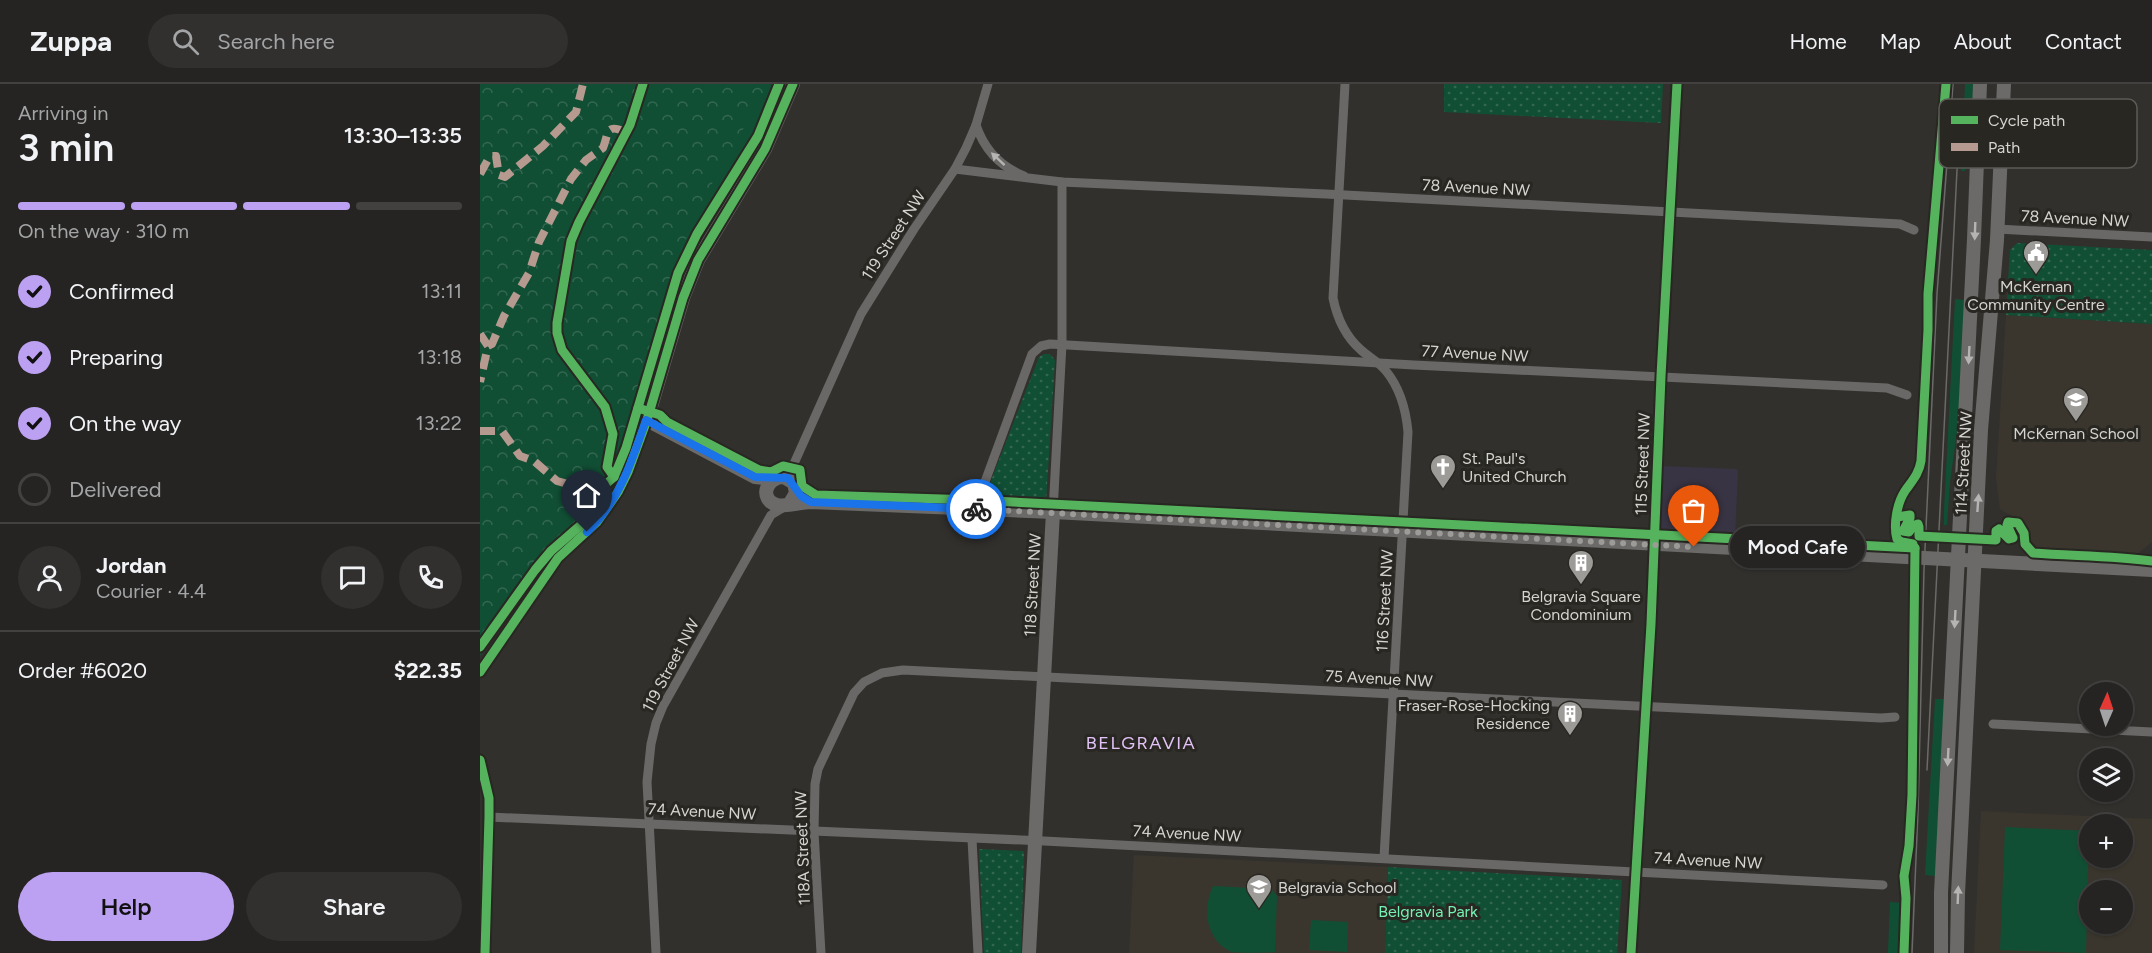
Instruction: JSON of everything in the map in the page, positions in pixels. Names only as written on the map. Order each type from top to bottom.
[{"type":"street","points":[[480,672],[558,558],[597,522],[618,492],[628,472],[646,420],[683,298],[698,260],[765,149],[793,84]]},
{"type":"street","name":"119 Street NW","points":[[792,468],[861,314],[955,169],[976,124],[988,84]]},
{"type":"street","name":"116 Street NW","points":[[1345,84],[1332,287],[1335,309],[1348,337],[1385,369],[1397,388],[1407,420],[1403,532],[1384,858]]},
{"type":"street","name":"115 Street NW","points":[[1632,953],[1677,84]]},
{"type":"street","name":"114 Street NW","points":[[1979,99],[1980,84]]},
{"type":"street","name":"114 Street NW","points":[[2003,99],[2004,84]]},
{"type":"street","name":"78 Avenue NW","points":[[976,124],[981,140],[999,162],[1034,180]]},
{"type":"street","name":"114 Street NW","points":[[1941,953],[1941,893],[1977,168]]},
{"type":"street","name":"114 Street NW","points":[[1958,953],[1958,883],[1974,561],[2000,168]]},
{"type":"street","name":"78 Avenue NW","points":[[955,169],[1062,182],[1338,194],[1900,224],[1914,230]]},
{"type":"street","name":"118 Street NW","points":[[1029,953],[1062,344],[1062,182]]},
{"type":"street","name":"78 Avenue NW","points":[[1997,230],[2152,237]]},
{"type":"street","name":"77 Avenue NW","points":[[975,509],[1032,354],[1041,345],[1062,344],[1377,363],[1887,388],[1907,395]]},
{"type":"street","points":[[646,420],[755,477],[788,478],[801,496],[811,502]]},
{"type":"street","points":[[771,515],[768,486],[792,468],[795,498],[788,504]]},
{"type":"street","points":[[755,477],[776,505],[811,502],[975,509],[2152,570]]},
{"type":"street","name":"119 Street NW","points":[[656,953],[648,762],[656,723],[674,685],[771,515],[788,504]]},
{"type":"street","name":"75 Avenue NW","points":[[864,682],[882,673],[903,670],[1646,708],[1895,717]]},
{"type":"street","name":"118A Street NW","points":[[821,953],[814,832],[815,784],[818,769],[848,705],[864,682]]},
{"type":"street","points":[[1993,724],[2152,732]]},
{"type":"street","points":[[480,760],[489,798],[484,953]]},
{"type":"street","name":"74 Avenue NW","points":[[489,817],[1384,858],[1883,885]]},
{"type":"street","points":[[972,839],[978,953]]},
{"type":"shaded area","name":"McKernan School","points":[[2006,315],[2152,324],[2152,542],[2137,554],[2127,557],[2038,552],[2029,544],[2017,519],[2000,509],[1996,478]]},
{"type":"shaded area","points":[[1663,466],[1736,469],[1738,471],[1735,537],[1663,534],[1660,530]]},
{"type":"shaded area","points":[[1981,811],[2079,816],[2079,868],[2133,868],[2133,818],[2152,819],[2152,953],[1974,953]]},
{"type":"shaded area","name":"Belgravia School","points":[[1134,855],[1388,867],[1385,953],[1129,953]]},
{"type":"green space","points":[[480,84],[769,84],[694,215],[609,495],[528,584],[480,654]]},
{"type":"green space","points":[[753,84],[784,84],[758,146],[707,227],[685,271],[628,451],[614,485],[584,527],[548,559],[480,656],[480,625],[647,300]]},
{"type":"green space","points":[[1444,84],[1663,84],[1661,123],[1444,112]]},
{"type":"green space","points":[[1965,84],[1973,84],[1973,99],[1964,99]]},
{"type":"green space","points":[[2017,243],[2152,250],[2152,324],[2006,315],[2010,250]]},
{"type":"green space","points":[[1955,299],[1965,300],[1958,425],[1947,525],[1944,525],[1944,510]]},
{"type":"green space","points":[[1050,354],[1055,360],[1046,502],[986,500],[985,496],[1039,357]]},
{"type":"green space","points":[[1935,699],[1944,699],[1936,876],[1925,875]]},
{"type":"green space","points":[[2005,827],[2079,831],[2079,868],[2088,868],[2088,880],[2079,880],[2079,934],[2086,934],[2086,953],[2000,950]]},
{"type":"green space","points":[[979,849],[1024,851],[1021,953],[984,953]]},
{"type":"green space","name":"Belgravia Park","points":[[1388,867],[1622,880],[1617,953],[1385,953]]},
{"type":"green space","points":[[1213,886],[1271,889],[1277,896],[1275,952],[1232,952],[1223,947],[1212,932],[1207,914]]},
{"type":"green space","points":[[1890,902],[1904,903],[1902,953],[1888,953]]},
{"type":"green space","points":[[1311,920],[1348,922],[1347,952],[1309,950]]},
{"type":"tram line","points":[[1952,99],[1953,84]]},
{"type":"tram line","points":[[1912,953],[1924,570],[1937,294],[1947,168]]},
{"type":"tram line","points":[[1927,770],[1957,168]]},
{"type":"marked path","points":[[480,174],[490,156],[496,156],[499,175],[505,177],[543,146],[576,112],[583,84]]},
{"type":"marked path","points":[[488,346],[492,344],[504,316],[529,273],[539,242],[571,179],[586,160],[603,148],[611,129],[626,132]]},
{"type":"marked path","points":[[480,334],[488,346],[480,382]]},
{"type":"marked path","points":[[480,431],[502,431],[520,456],[534,461],[557,481],[578,487],[593,498]]},
{"type":"cycle path","points":[[614,477],[607,467],[613,434],[605,407],[562,350],[557,333],[557,323],[571,241],[630,125],[643,84]]},
{"type":"cycle path","points":[[480,647],[535,570],[551,551],[582,524],[597,492],[614,477],[626,448],[678,273],[697,234],[758,136],[779,84]]},
{"type":"cycle path","points":[[480,672],[558,558],[597,522],[618,492],[628,472],[647,420],[683,298],[698,260],[765,149],[793,84]]},
{"type":"cycle path","points":[[1631,953],[1651,624],[1661,376],[1677,84]]},
{"type":"cycle path","points":[[1945,99],[1946,84]]},
{"type":"cycle path","points":[[1913,544],[1897,539],[1896,521],[1902,496],[1917,474],[1921,461],[1928,294],[1939,166]]},
{"type":"cycle path","points":[[638,408],[660,415],[667,422],[759,470],[771,472],[783,466],[800,470],[802,486],[816,495],[973,500],[1915,548]]},
{"type":"cycle path","points":[[1897,517],[1910,515],[1903,531],[1909,532],[1913,526],[1918,524],[1919,536],[1996,540],[1996,531],[1999,529],[2009,539],[2013,538],[2007,525],[2008,522],[2018,523],[2024,533],[2025,544],[2033,553],[2152,561]]},
{"type":"cycle path","points":[[1904,953],[1906,898],[1904,876],[1909,846],[1912,795],[1915,548]]},
{"type":"cycle path","points":[[480,760],[489,798],[485,953]]},
{"type":"way so far","points":[[976,509],[1694,547]]},
{"type":"place","name":"McKernan Community Centre","points":[[2036,276]]},
{"type":"place","name":"McKernan School","points":[[2076,423]]},
{"type":"place","name":"St. Paul's United Church","points":[[1443,490]]},
{"type":"place","name":"Mood Cafe","points":[[1694,547]]},
{"type":"place","name":"Belgravia Square Condominium","points":[[1581,586]]},
{"type":"place","name":"Fraser-Rose-Hocking Residence","points":[[1570,737]]},
{"type":"place","name":"Belgravia School","points":[[1259,910]]},
{"type":"district","name":"BELGRAVIA","points":[[1141,743]]},
{"type":"route","points":[[587,532],[618,492],[628,472],[646,420],[755,477],[788,478],[794,483],[801,496],[811,502],[976,509]]}]
